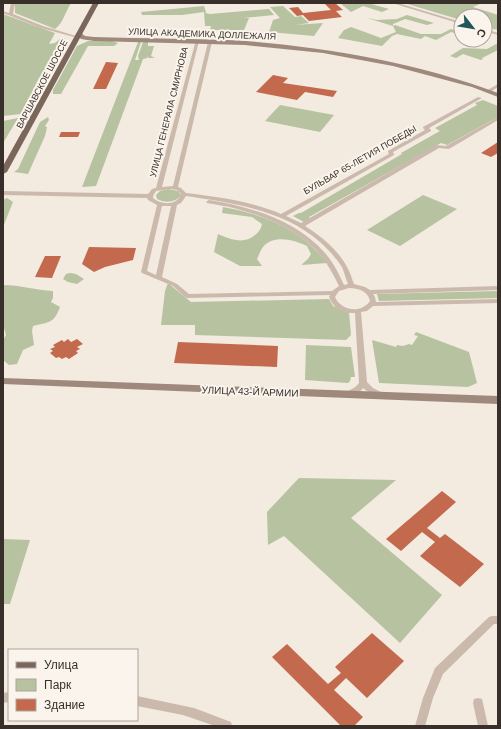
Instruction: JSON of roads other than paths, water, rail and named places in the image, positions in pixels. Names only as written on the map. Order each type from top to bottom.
[{"type":"main road","name":"ВАРШАВСКОЕ ШОССЕ","points":[[3,172],[73,45],[92,3]]},
{"type":"main road","name":"ВАРШАВСКОЕ ШОССЕ","points":[[3,163],[96,3]]},
{"type":"main road","name":"УЛИЦА АКАДЕМИКА ДОЛЛЕЖАЛЯ","points":[[77,35],[85,38],[109,40]]},
{"type":"main road","name":"УЛИЦА АКАДЕМИКА ДОЛЛЕЖАЛЯ","points":[[73,45],[85,41],[109,40],[197,41],[264,44],[323,51],[375,60],[474,86],[498,95]]},
{"type":"main road","name":"УЛИЦА АКАДЕМИКА ДОЛЛЕЖАЛЯ","points":[[435,75],[498,100]]},
{"type":"main road","points":[[467,88],[474,86]]},
{"type":"main road","name":"УЛИЦА 43-Й АРМИИ","points":[[3,381],[498,400]]},
{"type":"street","points":[[12,14],[13,3]]},
{"type":"street","points":[[394,3],[453,21]]},
{"type":"street","points":[[3,12],[12,14],[42,27],[77,35]]},
{"type":"street","name":"УЛИЦА ГЕНЕРАЛА СМИРНОВА","points":[[159,188],[183,110],[197,41]]},
{"type":"street","points":[[175,188],[210,42]]},
{"type":"street","points":[[488,90],[498,85]]},
{"type":"street","name":"БУЛЬВАР 65-ЛЕТИЯ ПОБЕДЫ","points":[[282,216],[392,154],[390,152],[429,130],[425,128],[480,98]]},
{"type":"street","points":[[183,110],[193,110]]},
{"type":"street","points":[[300,226],[438,146],[447,148],[498,118]]},
{"type":"street","points":[[5,192],[150,194],[159,188],[175,188],[182,190],[184,196]]},
{"type":"street","points":[[150,194],[153,201],[160,204],[174,204],[184,196],[223,199],[282,216],[325,243],[344,267],[352,286]]},
{"type":"street","points":[[184,196],[260,214],[286,226],[306,238],[321,251],[342,287]]},
{"type":"street","points":[[160,204],[144,272],[175,285],[187,296],[333,293],[342,287],[352,286],[369,292],[373,298],[372,304]]},
{"type":"street","points":[[159,277],[174,204]]},
{"type":"street","points":[[260,214],[265,210]]},
{"type":"street","points":[[306,238],[314,235]]},
{"type":"street","points":[[369,292],[498,288]]},
{"type":"street","points":[[333,293],[333,301],[340,308],[352,311],[364,310],[372,304],[498,301]]},
{"type":"street","points":[[345,395],[358,390],[363,382],[358,311]]},
{"type":"street","points":[[363,382],[370,390],[383,396]]},
{"type":"street","points":[[420,726],[428,698],[439,671],[492,620],[498,620]]},
{"type":"street","points":[[138,701],[184,709],[209,717],[227,726]]},
{"type":"street","points":[[478,702],[483,726]]}]
